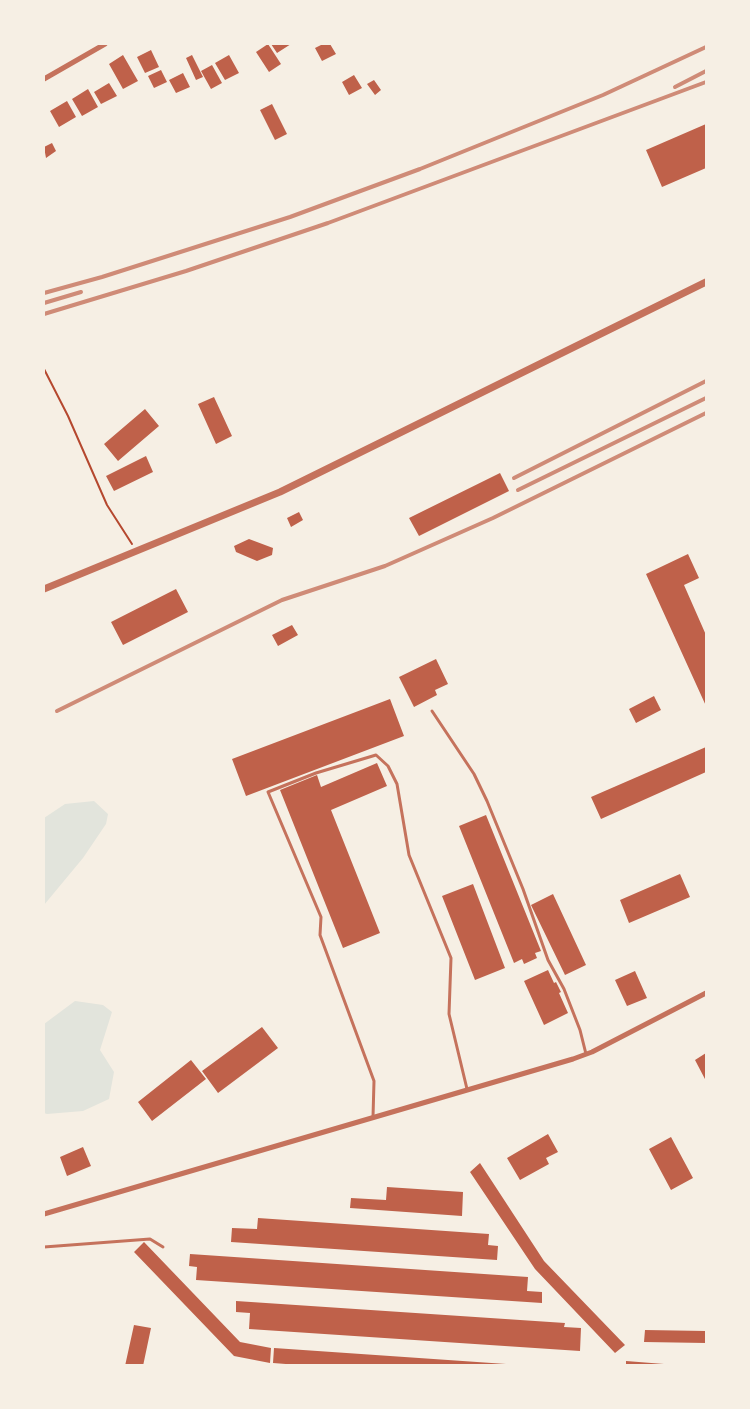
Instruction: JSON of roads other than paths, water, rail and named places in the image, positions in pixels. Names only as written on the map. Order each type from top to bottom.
[{"type":"street","points":[[44,79],[105,44]]},
{"type":"street","points":[[44,589],[280,492],[706,282]]},
{"type":"street","points":[[44,1214],[586,1054],[706,993]]},
{"type":"lane","points":[[432,711],[474,774],[523,889],[548,960],[564,989],[586,1054]]},
{"type":"lane","points":[[373,1117],[374,1081],[320,935],[321,917],[268,792],[316,773],[376,755],[388,766],[397,784],[409,855],[451,958],[448,1014],[467,1090]]},
{"type":"lane","points":[[44,1247],[150,1239],[163,1247]]},
{"type":"railway","points":[[44,293],[102,277],[290,217],[420,169],[603,95],[706,47]]},
{"type":"railway","points":[[675,87],[706,71]]},
{"type":"railway","points":[[44,314],[186,271],[328,223],[706,82]]},
{"type":"railway","points":[[44,303],[81,292]]},
{"type":"railway","points":[[514,478],[706,381]]},
{"type":"railway","points":[[518,490],[706,398]]},
{"type":"railway","points":[[57,711],[282,600],[385,566],[493,518],[706,413]]}]
